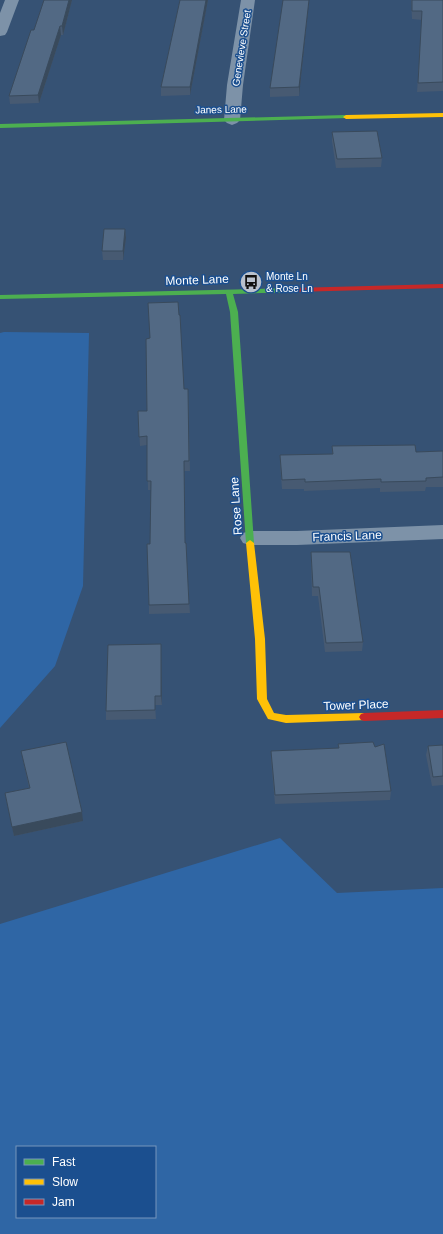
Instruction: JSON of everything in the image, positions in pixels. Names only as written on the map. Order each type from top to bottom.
[{"type":"street","name":"Genevieve Street","points":[[232,120],[235,85],[248,0]]},
{"type":"street","points":[[0,32],[7,6]]},
{"type":"street","name":"Janes Lane","points":[[0,126],[443,115]]},
{"type":"street","name":"Monte Lane","points":[[0,297],[443,286]]},
{"type":"street","name":"Rose Lane","points":[[229,291],[234,312],[250,538],[260,639],[262,699],[271,716]]},
{"type":"street","name":"Francis Lane","points":[[250,538],[297,538],[443,532]]},
{"type":"street","name":"Tower Place","points":[[271,716],[286,719],[443,714]]},
{"type":"shaded area","points":[[0,333],[89,333],[83,586],[55,666],[0,728]]},
{"type":"shaded area","points":[[280,838],[337,893],[443,888],[443,1234],[0,1234],[0,924]]},
{"type":"building","points":[[44,0],[69,0],[62,26],[60,26],[38,95],[9,96],[31,30],[34,30]]},
{"type":"building","points":[[180,0],[206,0],[190,87],[161,87]]},
{"type":"building","points":[[283,0],[309,0],[299,87],[270,88]]},
{"type":"building","points":[[412,0],[443,0],[443,82],[418,83],[422,11],[412,11]]},
{"type":"building","points":[[377,131],[382,158],[337,159],[332,132]]},
{"type":"building","points":[[104,229],[125,229],[123,251],[102,251]]},
{"type":"building","points":[[178,302],[184,389],[188,389],[189,461],[184,461],[185,543],[189,604],[149,605],[147,544],[150,544],[151,481],[147,481],[147,436],[139,437],[138,411],[147,411],[146,339],[150,338],[148,303]]},
{"type":"building","points":[[415,445],[416,452],[443,451],[443,477],[426,478],[426,481],[381,482],[381,479],[305,482],[305,479],[282,480],[280,455],[333,454],[332,446]]},
{"type":"building","points":[[311,552],[350,552],[363,642],[326,643],[319,587],[313,587]]},
{"type":"building","points":[[161,644],[161,696],[155,696],[155,710],[106,711],[108,645]]},
{"type":"building","points":[[66,742],[82,812],[12,827],[5,793],[30,788],[21,751]]},
{"type":"building","points":[[373,742],[375,747],[384,744],[391,791],[275,795],[271,751],[339,748],[338,744]]},
{"type":"building","points":[[443,745],[443,776],[433,777],[428,746]]},
{"type":"traffic: fast","points":[[0,126],[346,117]]},
{"type":"traffic: fast","points":[[0,297],[293,290]]},
{"type":"traffic: fast","points":[[229,291],[234,312],[250,543]]},
{"type":"traffic: slow","points":[[346,117],[443,115]]},
{"type":"traffic: slow","points":[[250,543],[260,639],[262,699],[271,716],[286,719],[364,717]]},
{"type":"traffic: jam","points":[[293,290],[443,286]]},
{"type":"traffic: jam","points":[[364,717],[443,714]]},
{"type":"place","name":"Monte Ln & Rose Ln","points":[[251,282]]}]
